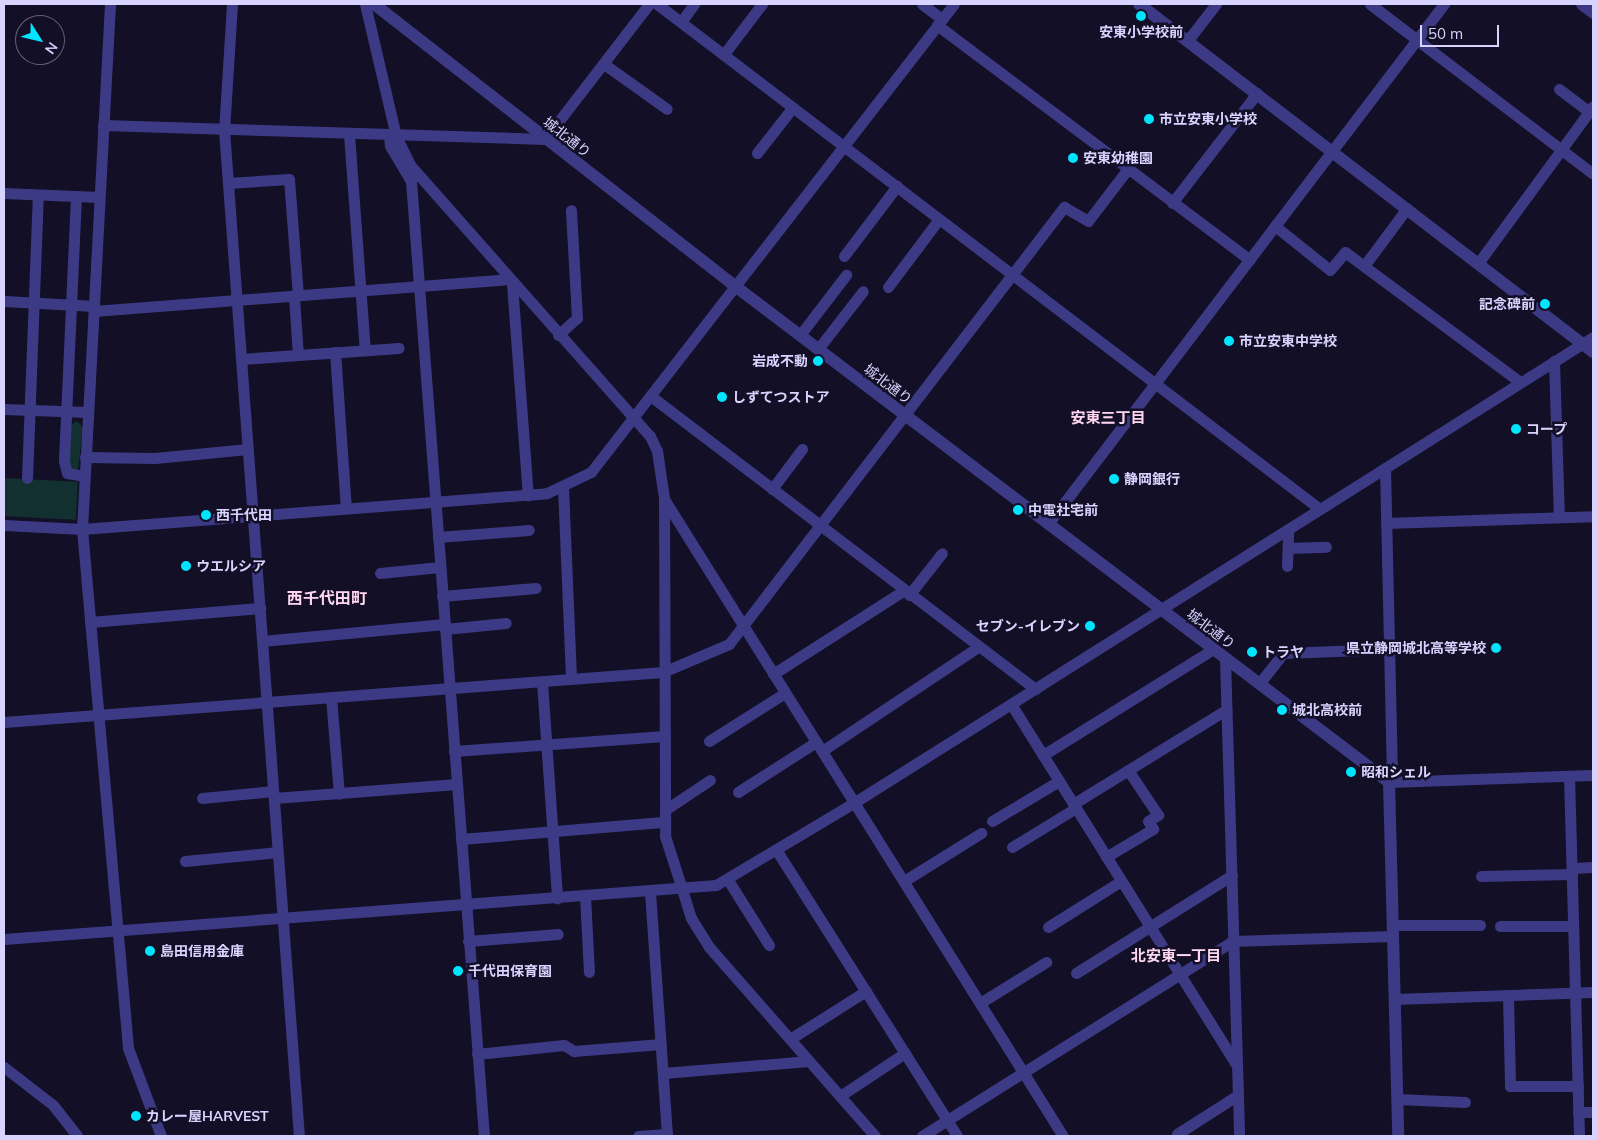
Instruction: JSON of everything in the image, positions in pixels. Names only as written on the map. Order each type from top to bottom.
[{"type":"street","points":[[110,4],[82,529],[116,930],[128,1048],[161,1136]]},
{"type":"street","points":[[232,4],[224,130],[299,1136]]},
{"type":"street","points":[[365,4],[392,136],[410,165],[634,420],[657,451],[664,498],[664,810],[665,822],[682,890],[691,918],[709,946],[875,1136]]},
{"type":"street","name":"城北通り","points":[[374,4],[736,287],[1212,650],[1390,782]]},
{"type":"street","points":[[103,125],[392,136],[545,139],[649,4]]},
{"type":"street","points":[[657,4],[1320,508]]},
{"type":"street","points":[[681,22],[694,4]]},
{"type":"street","points":[[724,54],[762,4]]},
{"type":"street","points":[[922,4],[940,22],[1127,170],[1250,260]]},
{"type":"street","points":[[4,525],[82,529],[528,495],[563,487],[591,472],[652,397],[954,4]]},
{"type":"street","points":[[4,939],[283,917],[682,890],[728,880],[856,802],[1520,382],[1554,361],[1590,344],[1478,262],[1139,4]]},
{"type":"street","points":[[1188,40],[1216,4]]},
{"type":"street","points":[[1370,4],[1593,174]]},
{"type":"street","points":[[1048,524],[1157,384],[1444,4]]},
{"type":"street","points":[[1580,4],[1593,13]]},
{"type":"street","points":[[604,64],[667,109]]},
{"type":"street","points":[[1478,262],[1591,109],[1559,88]]},
{"type":"street","points":[[1172,203],[1257,93]]},
{"type":"street","points":[[757,153],[794,107]]},
{"type":"street","points":[[349,134],[365,350]]},
{"type":"street","points":[[392,136],[390,146],[411,181],[484,1136]]},
{"type":"street","points":[[4,722],[663,672],[729,644],[1064,207],[1088,221],[1127,170]]},
{"type":"street","points":[[228,183],[289,179],[298,355]]},
{"type":"street","points":[[844,256],[897,186]]},
{"type":"street","points":[[4,193],[99,197]]},
{"type":"street","points":[[27,478],[38,195]]},
{"type":"street","points":[[76,196],[64,468],[71,475],[84,476]]},
{"type":"street","points":[[1364,266],[1407,208]]},
{"type":"street","points":[[558,335],[577,318],[571,210]]},
{"type":"street","points":[[888,287],[939,219]]},
{"type":"street","points":[[1275,226],[1330,270],[1345,252],[1520,382]]},
{"type":"street","points":[[800,336],[846,275]]},
{"type":"street","points":[[4,301],[71,304],[94,308],[510,281]]},
{"type":"street","points":[[510,281],[528,495]]},
{"type":"street","points":[[818,349],[863,291]]},
{"type":"street","points":[[241,359],[399,348]]},
{"type":"street","points":[[335,352],[346,508]]},
{"type":"street","points":[[1554,361],[1559,517]]},
{"type":"street","points":[[652,397],[906,593],[1035,689]]},
{"type":"street","points":[[4,409],[87,412]]},
{"type":"street","points":[[85,457],[155,458],[248,449]]},
{"type":"street","points":[[772,489],[802,449]]},
{"type":"street","points":[[1384,468],[1398,1136]]},
{"type":"street","points":[[563,487],[570,679]]},
{"type":"street","points":[[664,498],[743,628],[856,802],[1063,1136]]},
{"type":"street","points":[[1386,523],[1593,516]]},
{"type":"street","points":[[1287,566],[1288,529]]},
{"type":"street","points":[[438,537],[529,530]]},
{"type":"street","points":[[1288,548],[1326,547]]},
{"type":"street","points":[[773,674],[906,593],[942,553]]},
{"type":"street","points":[[380,573],[440,567]]},
{"type":"street","points":[[442,596],[536,588]]},
{"type":"street","points":[[90,622],[260,608]]},
{"type":"street","points":[[262,641],[506,623]]},
{"type":"street","points":[[738,792],[819,746],[978,647]]},
{"type":"street","points":[[1259,684],[1283,653],[1389,649]]},
{"type":"street","points":[[1043,754],[1212,650]]},
{"type":"street","points":[[1225,659],[1240,1136]]},
{"type":"street","points":[[542,682],[557,898]]},
{"type":"street","points":[[708,741],[785,693]]},
{"type":"street","points":[[331,697],[339,794]]},
{"type":"street","points":[[1011,704],[1148,926],[1238,1066]]},
{"type":"street","points":[[1012,847],[1128,770],[1226,710]]},
{"type":"street","points":[[454,751],[664,736]]},
{"type":"street","points":[[1106,858],[1153,830],[1148,821],[1158,815],[1128,770]]},
{"type":"street","points":[[1390,782],[1593,775]]},
{"type":"street","points":[[1569,776],[1579,1136]]},
{"type":"street","points":[[664,810],[710,780]]},
{"type":"street","points":[[992,821],[1059,780]]},
{"type":"street","points":[[202,798],[273,794],[339,794],[456,784]]},
{"type":"street","points":[[461,839],[665,822]]},
{"type":"street","points":[[904,881],[981,833]]},
{"type":"street","points":[[777,851],[957,1136]]},
{"type":"street","points":[[186,861],[278,852]]},
{"type":"street","points":[[1481,876],[1572,871],[1593,867]]},
{"type":"street","points":[[1076,973],[1232,875]]},
{"type":"street","points":[[728,880],[769,945]]},
{"type":"street","points":[[1048,927],[1121,881]]},
{"type":"street","points":[[638,1136],[667,1135],[650,892]]},
{"type":"street","points":[[585,896],[589,972]]},
{"type":"street","points":[[922,1136],[1233,941],[1480,925]]},
{"type":"street","points":[[1500,926],[1573,926]]},
{"type":"street","points":[[468,941],[558,934]]},
{"type":"street","points":[[980,1003],[1046,962]]},
{"type":"street","points":[[790,1039],[866,991]]},
{"type":"street","points":[[1395,999],[1593,992]]},
{"type":"street","points":[[1508,995],[1510,1086],[1578,1086]]},
{"type":"street","points":[[477,1054],[564,1045],[574,1051],[661,1044]]},
{"type":"street","points":[[840,1096],[905,1053]]},
{"type":"street","points":[[663,1073],[809,1061]]},
{"type":"street","points":[[4,1067],[53,1105],[77,1136]]},
{"type":"street","points":[[1177,1134],[1238,1095]]},
{"type":"street","points":[[1397,1099],[1465,1102]]},
{"type":"street","points":[[1578,1112],[1593,1112]]},
{"type":"green space","points":[[77,421],[83,427],[78,471],[68,468],[70,426]]},
{"type":"green space","points":[[4,478],[78,482],[76,520],[4,516]]},
{"type":"place","name":"安東小学校前","points":[[1141,16]]},
{"type":"place","name":"市立安東小学校","points":[[1149,119]]},
{"type":"place","name":"安東幼稚園","points":[[1073,158]]},
{"type":"place","name":"記念碑前","points":[[1545,304]]},
{"type":"place","name":"市立安東中学校","points":[[1229,341]]},
{"type":"place","name":"岩成不動","points":[[818,361]]},
{"type":"place","name":"しずてつストア","points":[[722,397]]},
{"type":"place","name":"コープ","points":[[1516,429]]},
{"type":"place","name":"静岡銀行","points":[[1114,479]]},
{"type":"place","name":"中電社宅前","points":[[1018,510]]},
{"type":"place","name":"西千代田","points":[[206,515]]},
{"type":"place","name":"ウエルシア","points":[[186,566]]},
{"type":"place","name":"セブン-イレブン","points":[[1090,626]]},
{"type":"place","name":"県立静岡城北高等学校","points":[[1496,648]]},
{"type":"place","name":"トラヤ","points":[[1252,652]]},
{"type":"place","name":"城北高校前","points":[[1282,710]]},
{"type":"place","name":"昭和シェル","points":[[1351,772]]},
{"type":"place","name":"島田信用金庫","points":[[150,951]]},
{"type":"place","name":"千代田保育園","points":[[458,971]]},
{"type":"place","name":"カレー屋HARVEST","points":[[136,1116]]},
{"type":"district","name":"安東三丁目","points":[[1108,418]]},
{"type":"district","name":"西千代田町","points":[[327,598]]},
{"type":"district","name":"北安東一丁目","points":[[1176,956]]}]
